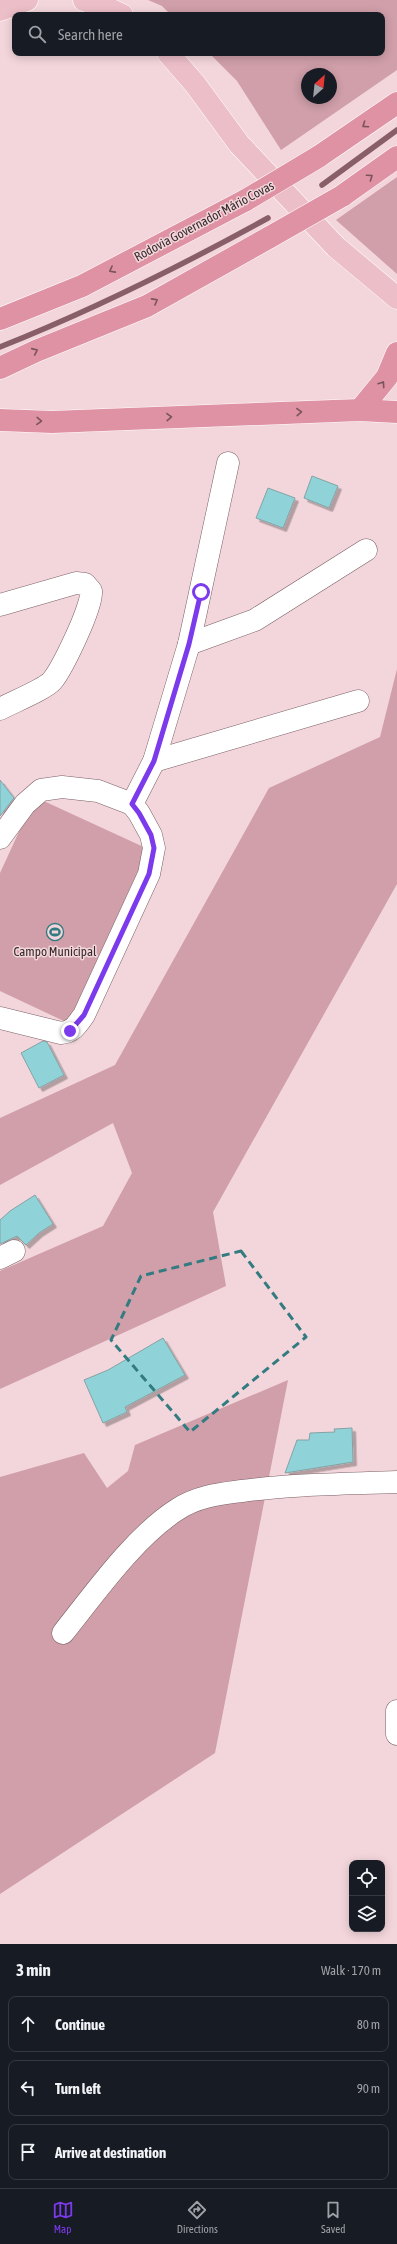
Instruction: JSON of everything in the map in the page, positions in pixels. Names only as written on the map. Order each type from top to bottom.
[{"type":"highway","name":"Rodovia Governador Mário Covas","points":[[0,318],[82,286],[246,200],[318,156],[397,102]]},
{"type":"highway","points":[[0,368],[36,351],[147,306],[342,196],[397,158]]},
{"type":"highway","points":[[360,410],[386,377],[397,353]]},
{"type":"highway","points":[[0,420],[52,422],[360,410],[397,412]]},
{"type":"main road","points":[[0,10],[27,0]]},
{"type":"main road","points":[[84,0],[116,12]]},
{"type":"main road","points":[[171,56],[195,84],[239,144],[336,247],[397,298]]},
{"type":"street","points":[[132,804],[154,761],[189,644],[228,463]]},
{"type":"street","points":[[189,644],[255,620],[366,550]]},
{"type":"street","points":[[0,605],[68,584],[85,584],[91,591],[89,606],[68,653],[51,682],[0,709]]},
{"type":"street","points":[[154,761],[358,701]]},
{"type":"street","points":[[0,838],[25,804],[41,790],[62,787],[98,791],[132,804],[139,813],[151,835],[154,848],[149,874],[84,1015],[70,1031],[61,1033],[0,1018]]},
{"type":"street","points":[[63,1633],[100,1586],[146,1534],[179,1508],[206,1496],[281,1486],[397,1482]]},
{"type":"street","points":[[397,1711],[397,1734]]},
{"type":"highlighted area","points":[[241,1251],[306,1337],[190,1432],[111,1340],[141,1276]]},
{"type":"shaded area","points":[[148,0],[397,0],[397,70],[281,150],[237,81],[212,56],[385,56],[385,12],[168,12],[162,6]]},
{"type":"shaded area","points":[[397,177],[397,274],[336,220]]},
{"type":"shaded area","points":[[397,669],[397,884],[213,1212],[226,1286],[0,1389],[0,1271],[103,1226],[132,1173],[113,1123],[0,1185],[0,1118],[115,1065],[269,788],[380,737]]},
{"type":"shaded area","name":"Campo Municipal","points":[[35,797],[148,849],[68,1023],[0,991],[0,873]]},
{"type":"shaded area","points":[[288,1380],[215,1753],[0,1894],[0,1477],[84,1453],[107,1488],[128,1471],[135,1445]]},
{"type":"building","points":[[312,476],[338,486],[329,508],[304,498]]},
{"type":"building","points":[[268,488],[295,498],[283,528],[256,518]]},
{"type":"building","points":[[0,780],[14,798],[0,816]]},
{"type":"building","points":[[43,1041],[47,1042],[64,1075],[39,1088],[21,1053]]},
{"type":"building","points":[[35,1195],[53,1224],[39,1233],[26,1245],[17,1236],[0,1244],[0,1220],[10,1211]]},
{"type":"building","points":[[163,1338],[185,1375],[125,1407],[127,1412],[103,1423],[84,1380],[108,1370]]},
{"type":"building","points":[[352,1428],[353,1462],[285,1473],[297,1440],[309,1440],[310,1433],[335,1432],[334,1429]]},
{"type":"waterway","points":[[322,185],[397,130]]},
{"type":"waterway","points":[[0,347],[103,303],[268,218]]},
{"type":"place","name":"Campo Municipal","points":[[55,932]]},
{"type":"route","points":[[70,1031],[76,1026],[84,1015],[149,874],[154,848],[151,835],[139,813],[132,804],[154,761],[189,644],[201,592]]}]
